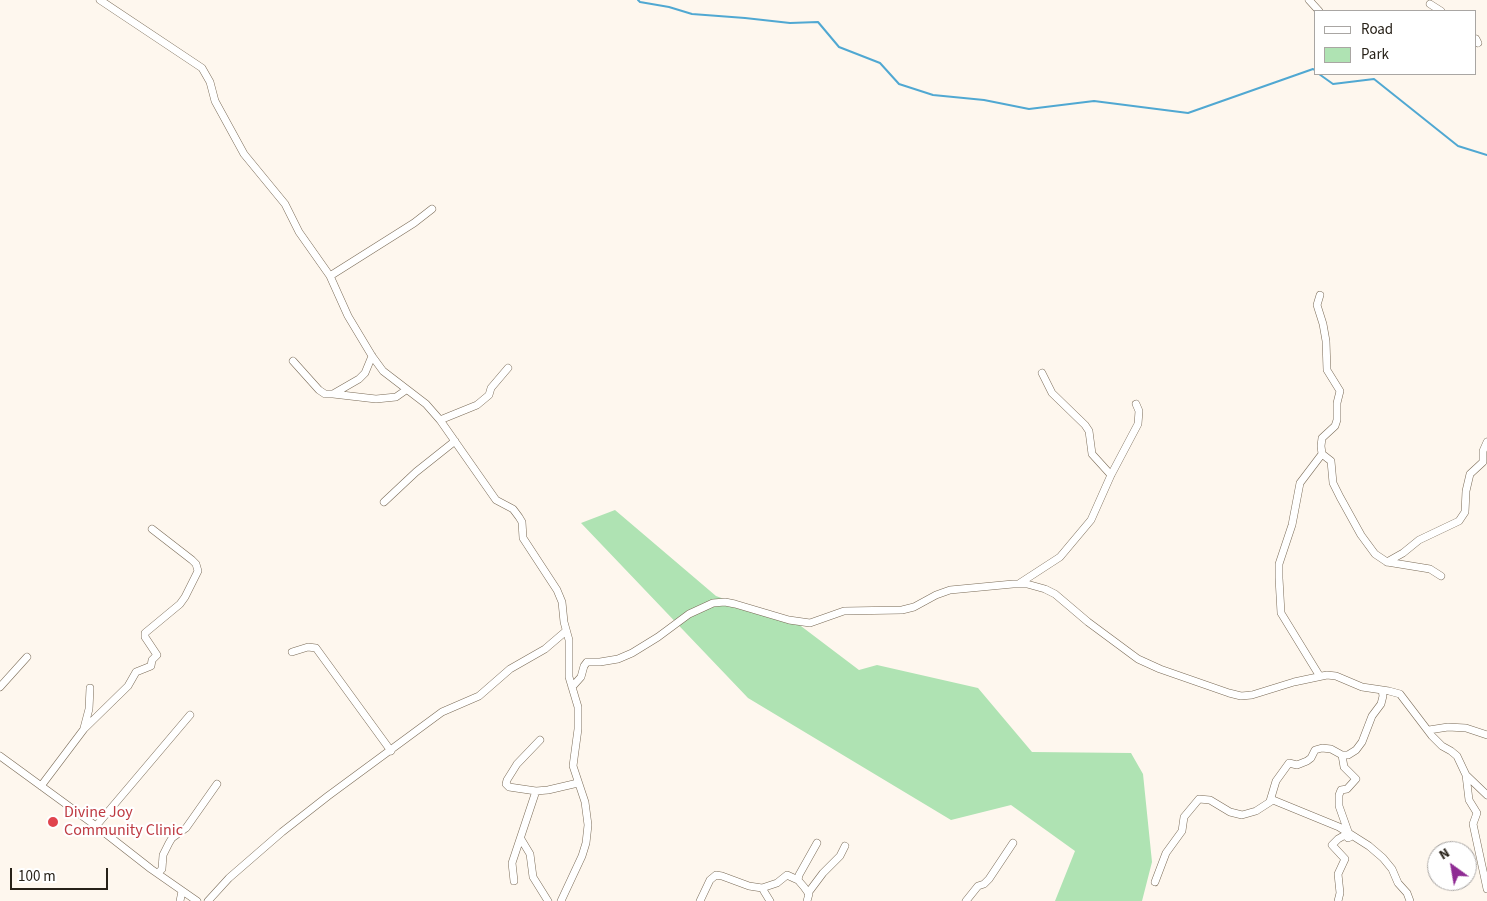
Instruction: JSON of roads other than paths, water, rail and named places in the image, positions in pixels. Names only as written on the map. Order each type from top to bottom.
[{"type":"street","points":[[100,0],[202,68],[210,82],[215,101],[244,154],[285,204],[299,232],[330,276],[348,316],[372,356],[383,371],[426,404],[440,420],[496,500],[513,509],[520,517],[523,538],[560,595],[569,643],[569,677],[578,707],[578,729],[573,762],[585,802],[588,825],[586,843],[560,901]]},
{"type":"street","points":[[1309,0],[1318,10]]},
{"type":"street","points":[[330,276],[414,223],[432,209]]},
{"type":"street","points":[[1319,675],[1280,613],[1279,564],[1292,525],[1300,483],[1322,454],[1322,438],[1335,426],[1337,420],[1337,403],[1340,391],[1327,370],[1326,341],[1317,305],[1320,295]]},
{"type":"street","points":[[333,394],[359,379],[365,373],[372,356]]},
{"type":"street","points":[[294,361],[318,390],[325,394],[376,399],[396,397],[406,390]]},
{"type":"street","points":[[440,420],[477,405],[489,395],[491,388],[508,368]]},
{"type":"street","points":[[365,373],[383,371]]},
{"type":"street","points":[[1042,373],[1052,393],[1089,430],[1092,454],[1111,475]]},
{"type":"street","points":[[1012,584],[1025,581],[1060,557],[1091,520],[1111,475],[1138,424],[1140,417],[1136,404]]},
{"type":"street","points":[[384,502],[416,472],[454,441]]},
{"type":"street","points":[[1387,562],[1420,540],[1460,521],[1465,512],[1466,491],[1470,474],[1483,462],[1483,451],[1487,442]]},
{"type":"street","points":[[1322,454],[1331,461],[1332,476],[1336,488],[1361,535],[1375,554],[1387,562],[1423,566],[1441,576]]},
{"type":"street","points":[[41,786],[84,729],[128,686],[136,672],[151,666],[152,660],[157,655],[144,637],[180,604],[198,571],[196,564],[192,560],[152,529]]},
{"type":"street","points":[[572,687],[581,677],[587,662],[618,659],[632,653],[689,614],[713,603],[725,602],[735,604],[800,623],[810,622],[844,611],[902,610],[914,607],[950,590],[1027,584],[1045,589],[1054,594],[1138,659],[1160,669],[1230,693],[1241,696],[1252,695],[1319,675],[1336,676],[1362,687],[1400,694],[1442,746],[1451,750],[1457,756],[1466,775],[1469,800],[1477,813],[1473,824],[1487,889]]},
{"type":"street","points":[[208,901],[229,878],[282,832],[448,708],[483,693],[510,669],[545,649],[566,631]]},
{"type":"street","points":[[292,652],[308,647],[316,648],[391,751]]},
{"type":"street","points":[[0,687],[27,657]]},
{"type":"street","points":[[84,729],[89,709],[90,688]]},
{"type":"street","points":[[1270,801],[1276,781],[1288,763],[1297,765],[1306,762],[1316,750],[1322,748],[1331,749],[1342,755],[1352,754],[1360,746],[1372,716],[1381,704],[1382,690]]},
{"type":"street","points":[[96,826],[190,716]]},
{"type":"street","points":[[1429,730],[1448,727],[1466,728],[1487,735]]},
{"type":"street","points":[[540,740],[517,764],[506,784],[509,787],[536,791],[578,783]]},
{"type":"street","points":[[1338,901],[1340,893],[1338,874],[1345,860],[1332,845],[1345,835],[1348,838],[1350,837],[1339,806],[1339,796],[1341,790],[1347,789],[1356,779],[1344,767],[1342,755]]},
{"type":"street","points":[[0,756],[197,901]]},
{"type":"street","points":[[1466,775],[1487,795]]},
{"type":"street","points":[[158,874],[162,869],[163,855],[172,838],[186,828],[217,784]]},
{"type":"street","points":[[514,881],[512,863],[536,791]]},
{"type":"street","points":[[1155,882],[1166,853],[1182,831],[1184,817],[1199,799],[1210,800],[1230,812],[1242,815],[1250,814],[1270,801],[1277,800],[1339,827],[1361,840],[1383,858],[1392,869],[1398,883],[1407,893],[1410,901]]},
{"type":"street","points":[[521,839],[530,854],[533,877],[548,901]]},
{"type":"street","points":[[798,880],[817,843]]},
{"type":"street","points":[[966,901],[978,886],[984,884],[989,879],[1013,843]]},
{"type":"street","points":[[807,901],[808,893],[823,873],[840,856],[845,846]]},
{"type":"street","points":[[700,901],[710,880],[716,875],[749,886],[762,888],[776,883],[787,875],[798,880],[808,893]]},
{"type":"street","points":[[762,888],[770,901]]},
{"type":"street","points":[[180,901],[182,891]]},
{"type":"waterway","points":[[638,0],[692,14],[790,23],[818,22],[839,47],[880,63],[899,84],[933,95],[984,100],[1029,109],[1094,101],[1188,113],[1314,70]]},
{"type":"waterway","points":[[1320,75],[1333,84],[1374,79],[1458,146],[1487,155]]},
{"type":"place","name":"Divine Joy Community Clinic","points":[[53,822]]}]
